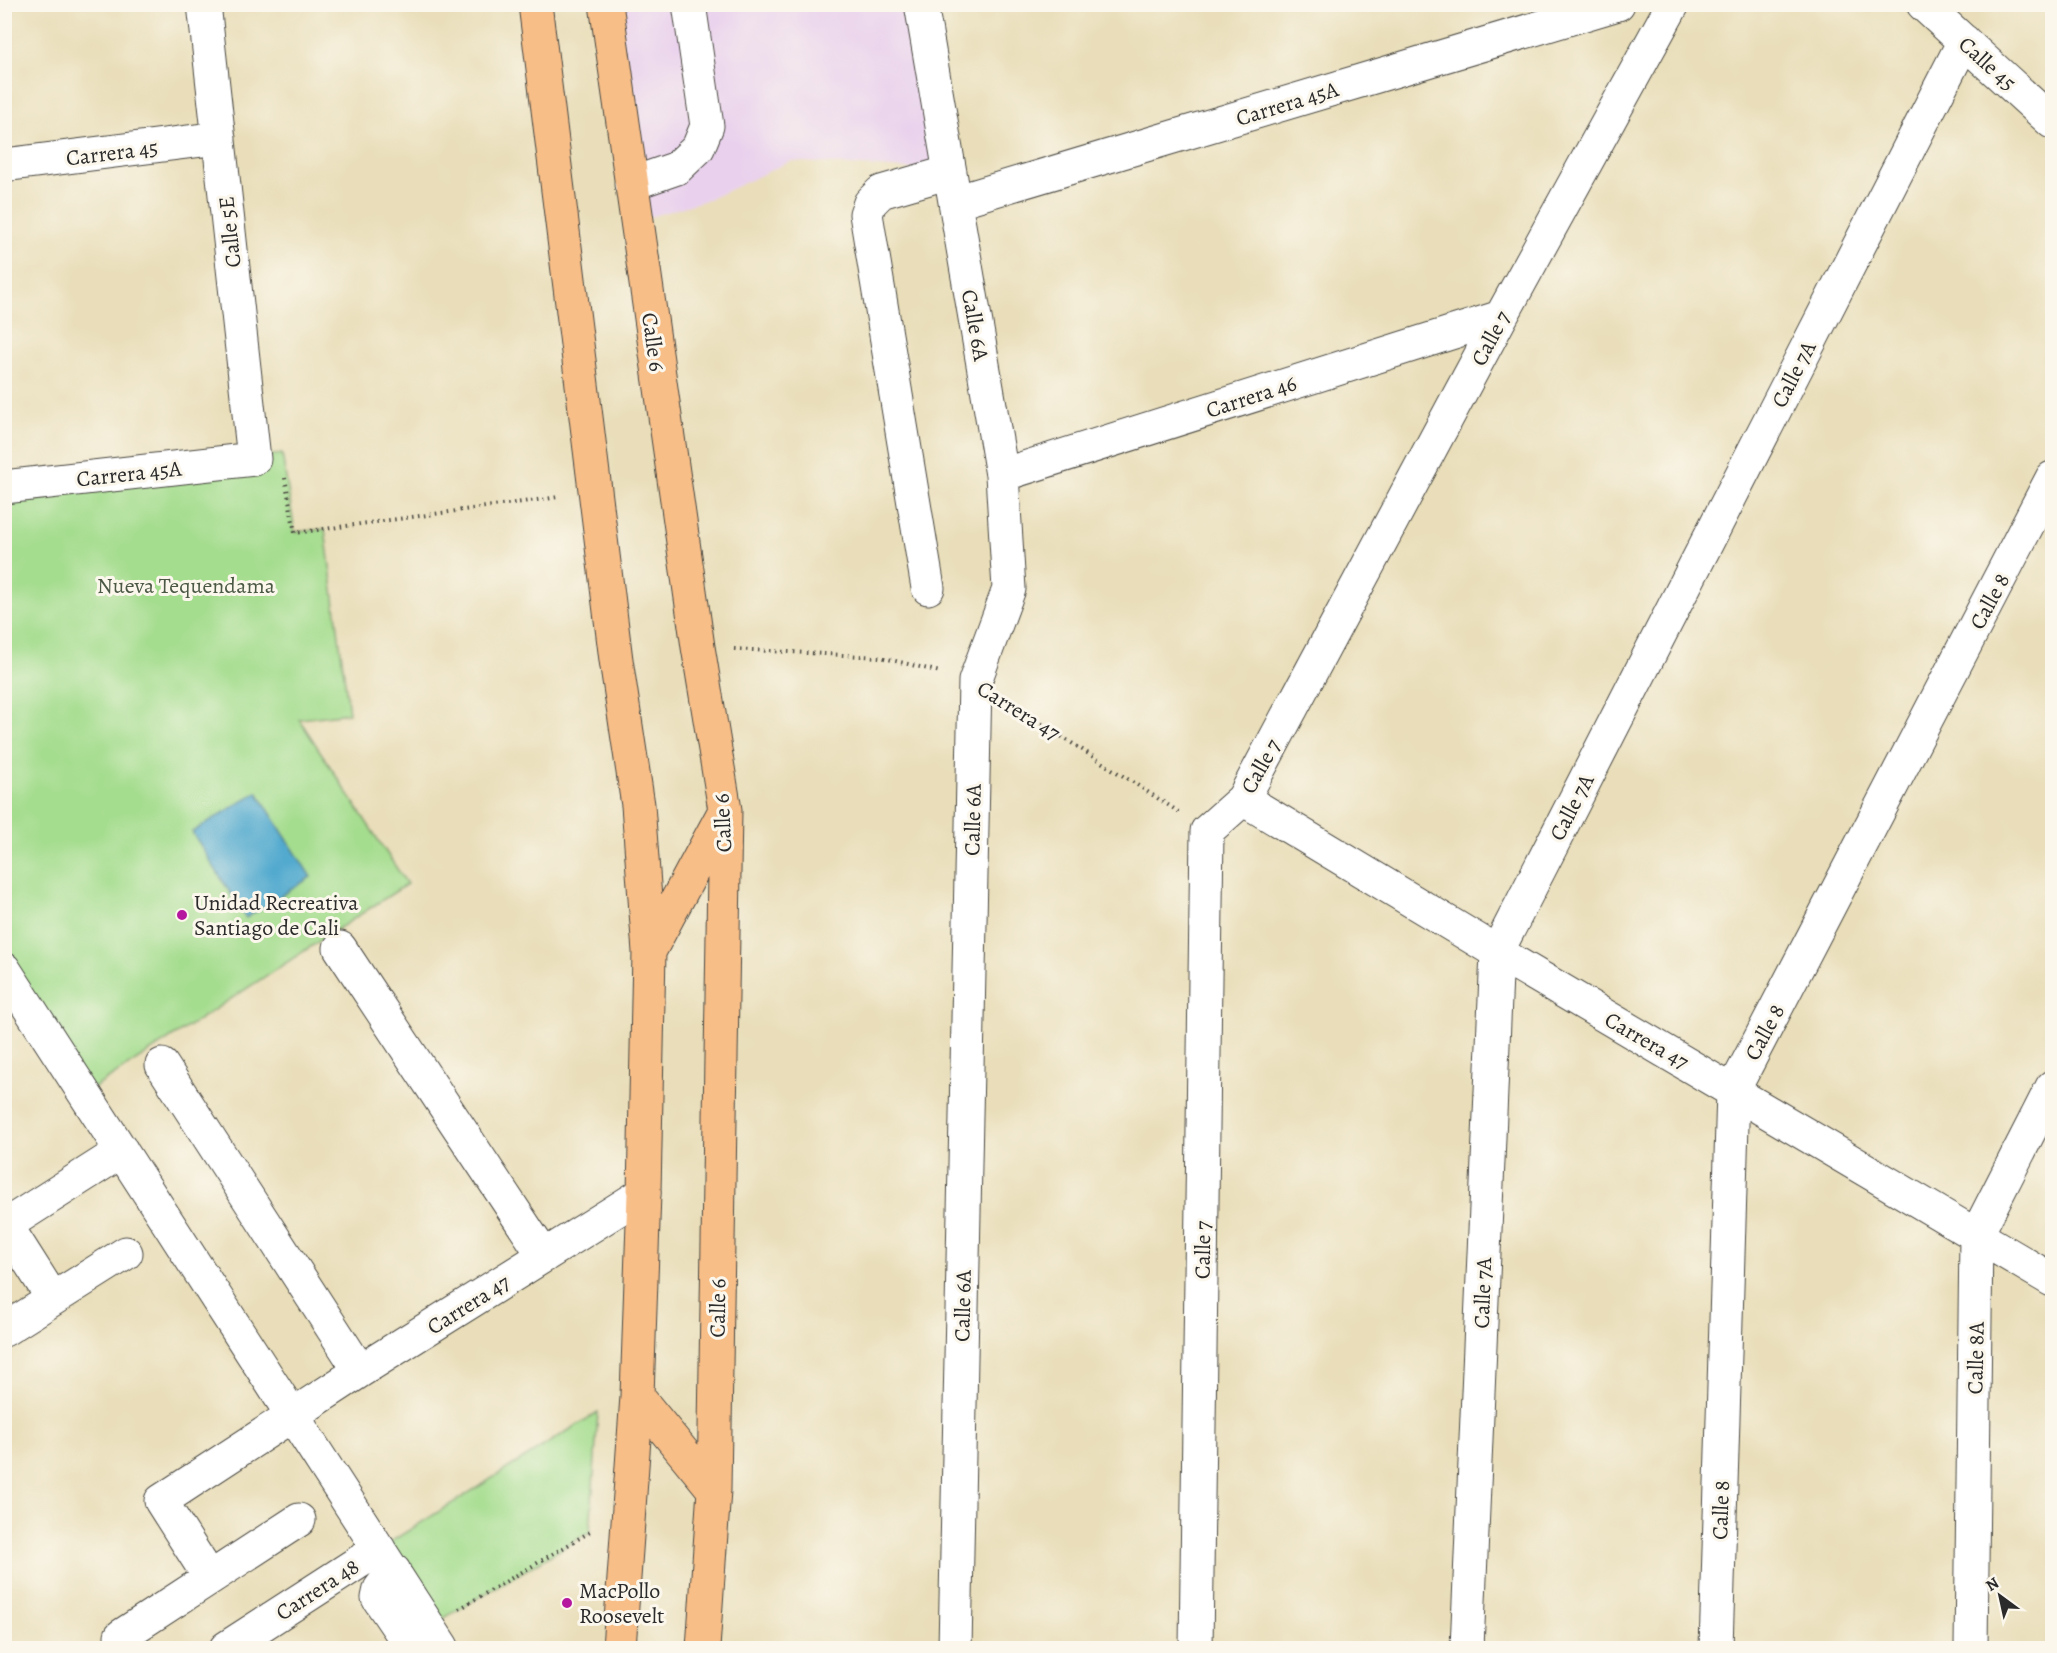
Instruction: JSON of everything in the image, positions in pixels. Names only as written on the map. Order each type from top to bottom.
[{"type":"main road","points":[[535,4],[616,660],[638,805],[649,952],[637,1396],[619,1648]]},
{"type":"main road","name":"Calle 6","points":[[606,4],[698,647],[725,810],[714,1490],[703,1648]]},
{"type":"main road","points":[[649,952],[725,810]]},
{"type":"main road","points":[[637,1396],[714,1490]]},
{"type":"street","name":"Calle 5E","points":[[204,4],[254,459]]},
{"type":"street","points":[[631,184],[677,168],[698,148],[707,126],[689,4]]},
{"type":"street","name":"Calle 6A","points":[[921,4],[1002,475],[1009,589],[975,681],[955,1648]]},
{"type":"street","name":"Carrera 45A","points":[[928,588],[866,214],[870,203],[881,192],[952,187],[1618,4]]},
{"type":"street","name":"Calle 7","points":[[1196,1648],[1207,831],[1243,800],[1501,317],[1673,4]]},
{"type":"street","name":"Calle 45","points":[[1933,8],[1964,42],[2052,122]]},
{"type":"street","name":"Calle 7A","points":[[1467,1648],[1497,952],[1964,42]]},
{"type":"street","name":"Carrera 45","points":[[4,165],[219,138]]},
{"type":"street","name":"Carrera 46","points":[[1002,475],[1501,317]]},
{"type":"street","name":"Carrera 45A","points":[[4,487],[254,459]]},
{"type":"street","name":"Calle 8","points":[[1716,1648],[1733,1091],[2052,478]]},
{"type":"street","name":"Carrera 47","points":[[1243,800],[2052,1280]]},
{"type":"street","points":[[340,948],[544,1256]]},
{"type":"street","points":[[4,969],[386,1560],[428,1641]]},
{"type":"street","points":[[162,1065],[360,1371]]},
{"type":"street","name":"Calle 8A","points":[[1971,1648],[1976,1236],[2052,1087]]},
{"type":"street","points":[[53,1299],[6,1226],[122,1151]]},
{"type":"street","name":"Carrera 47","points":[[210,1578],[161,1501],[360,1371],[644,1193]]},
{"type":"street","points":[[4,1330],[126,1252]]},
{"type":"street","points":[[121,1636],[299,1520]]},
{"type":"street","name":"Carrera 48","points":[[226,1648],[386,1560]]},
{"type":"path","points":[[285,477],[294,533],[564,497]]},
{"type":"path","name":"Carrera 47","points":[[698,647],[880,657],[975,681],[1207,831]]},
{"type":"path","points":[[428,1641],[590,1532]]},
{"type":"shaded area","points":[[606,5],[921,5],[950,172],[791,161],[710,199],[636,221]]},
{"type":"green space","name":"Nueva Tequendama","points":[[282,454],[295,532],[325,529],[349,713],[299,719],[407,884],[85,1094],[5,969],[5,487]]},
{"type":"green space","points":[[598,1412],[590,1532],[429,1627],[379,1549]]},
{"type":"water","points":[[257,792],[311,877],[246,918],[192,832]]},
{"type":"place","name":"Unidad Recreativa Santiago de Cali","points":[[182,915]]},
{"type":"place","name":"MacPollo Roosevelt","points":[[567,1603]]}]
